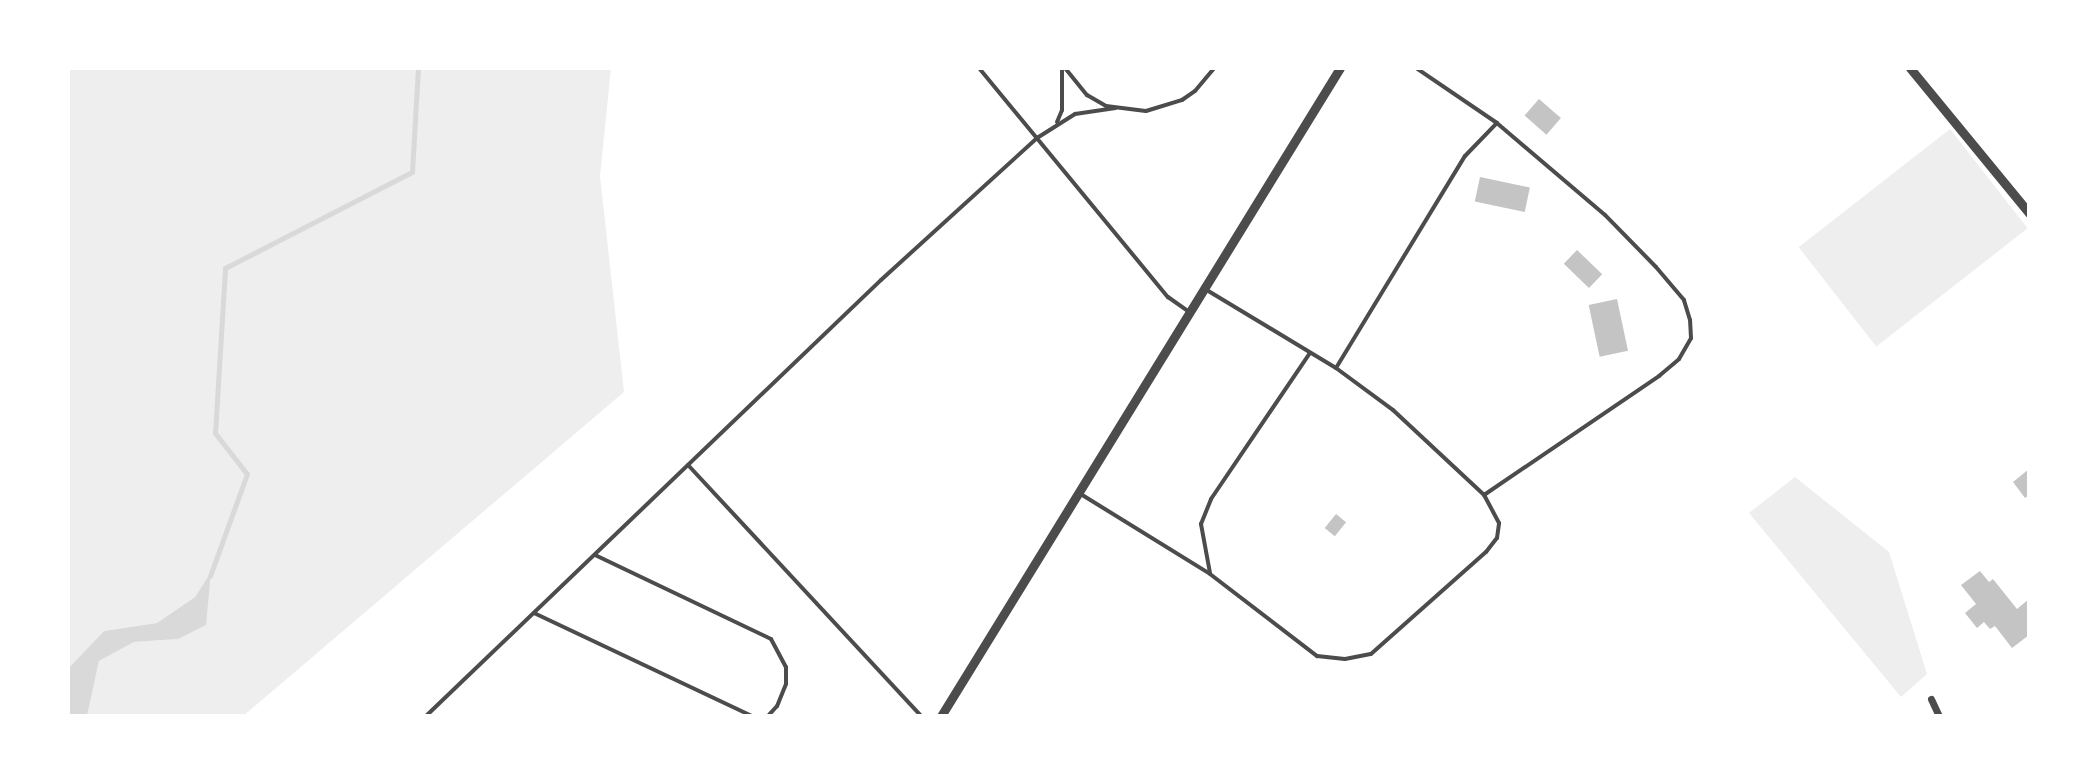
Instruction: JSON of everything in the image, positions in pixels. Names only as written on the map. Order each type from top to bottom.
[{"type":"street","points":[[941,716],[1340,68]]},
{"type":"street","points":[[1910,68],[2027,207]]},
{"type":"street","points":[[1931,699],[1939,716]]},
{"type":"lane","points":[[979,68],[1168,297],[1190,312]]},
{"type":"lane","points":[[1056,124],[1062,110],[1064,68]]},
{"type":"lane","points":[[1064,68],[1087,95],[1116,108]]},
{"type":"lane","points":[[426,716],[881,280],[1037,138],[1075,114],[1116,108],[1146,111],[1166,107],[1195,91],[1214,68]]},
{"type":"lane","points":[[1416,68],[1497,123],[1605,215],[1684,300],[1690,320],[1691,338],[1679,359],[1659,376],[1484,495]]},
{"type":"lane","points":[[1336,368],[1465,156],[1497,123]]},
{"type":"lane","points":[[1079,493],[1210,574],[1317,656],[1345,659],[1371,654],[1486,552],[1497,538],[1499,523],[1484,495],[1448,458],[1393,410],[1336,368],[1205,289]]},
{"type":"lane","points":[[1210,574],[1201,524],[1211,499],[1310,353]]},
{"type":"lane","points":[[688,465],[921,716]]},
{"type":"lane","points":[[594,554],[771,639],[782,654],[786,676],[777,706],[768,716]]},
{"type":"lane","points":[[534,613],[752,716]]},
{"type":"shaded area","points":[[68,68],[611,68],[600,176],[624,392],[243,716],[87,716],[99,661],[134,642],[178,639],[210,574],[195,597],[157,623],[104,631],[68,670]]},
{"type":"shaded area","points":[[1950,129],[2028,228],[1876,346],[1799,247]]},
{"type":"shaded area","points":[[1795,477],[1889,552],[1927,674],[1901,697],[1749,513]]},
{"type":"shaded area","points":[[211,572],[206,625],[178,639],[134,642],[99,661],[87,716],[68,716],[68,669],[104,631],[157,623],[195,597]]},
{"type":"building","points":[[1539,99],[1561,118],[1546,135],[1525,116]]},
{"type":"building","points":[[1480,177],[1530,188],[1525,212],[1475,201]]},
{"type":"building","points":[[1577,250],[1602,274],[1589,288],[1564,264]]},
{"type":"building","points":[[1617,299],[1628,351],[1600,357],[1589,305]]},
{"type":"building","points":[[2029,469],[2029,495],[2025,498],[2013,482]]},
{"type":"building","points":[[1336,514],[1346,522],[1335,536],[1325,528]]},
{"type":"building","points":[[1980,571],[1989,582],[1993,579],[2017,609],[2029,599],[2029,635],[2012,648],[1995,626],[1990,629],[1984,622],[1977,628],[1965,613],[1976,604],[1961,585]]},
{"type":"waterway","points":[[210,576],[247,474],[215,433],[225,268],[412,172],[418,68]]}]
